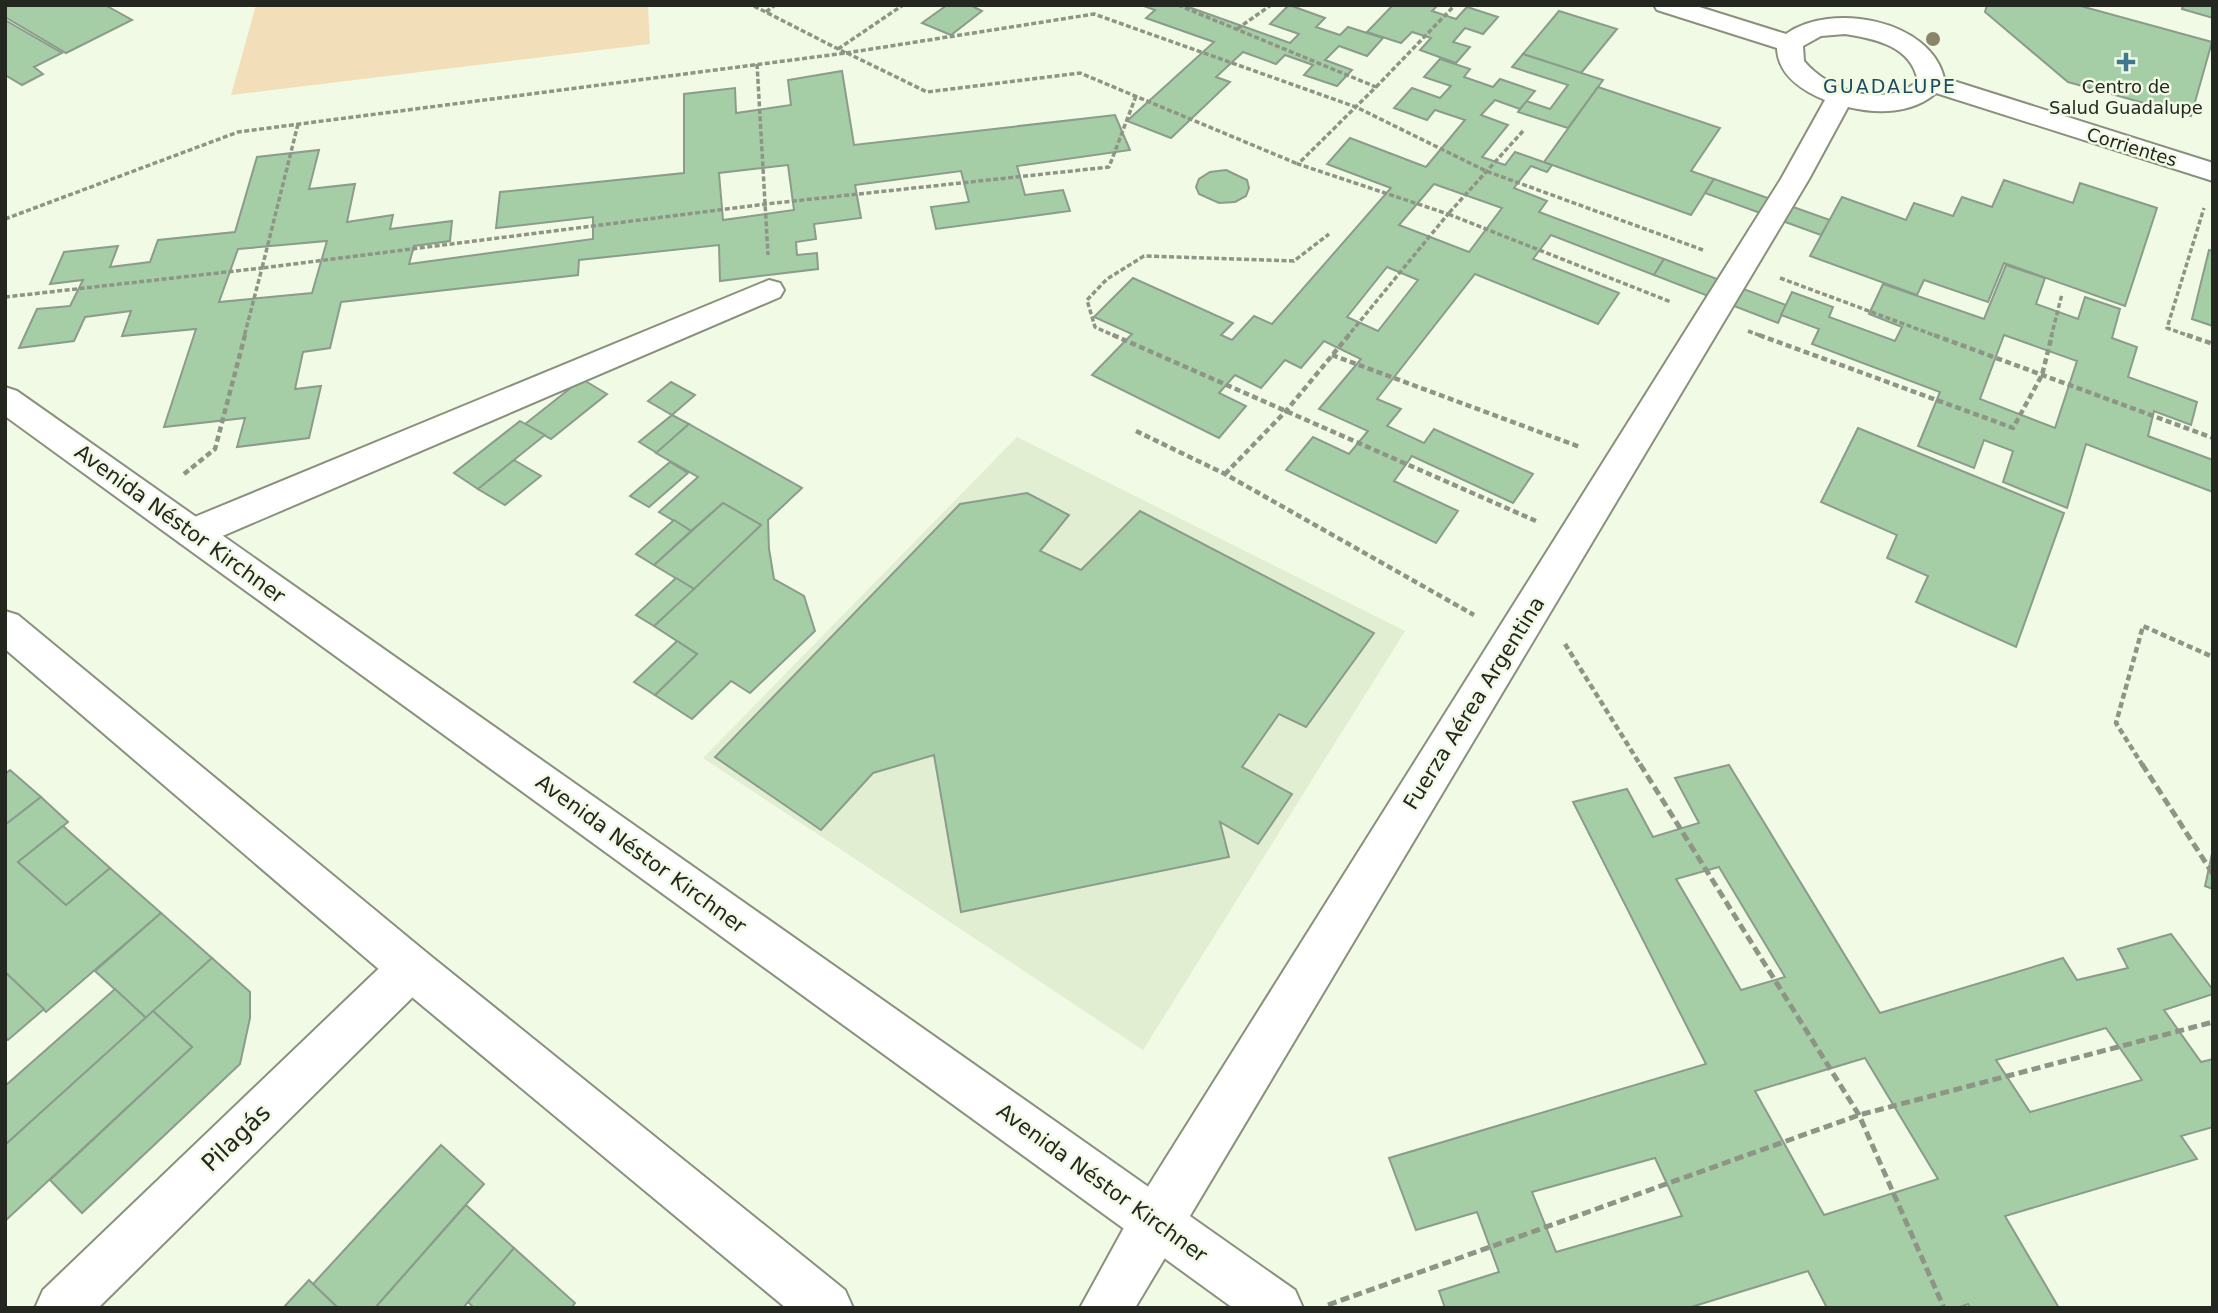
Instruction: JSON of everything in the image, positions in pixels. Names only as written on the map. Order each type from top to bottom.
[{"type":"street","points":[[1666,5],[1790,44]]},
{"type":"street","points":[[1871,30],[1886,5]]},
{"type":"street","points":[[1844,26],[1871,30],[1898,39],[1919,52],[1931,68],[1932,83],[1921,95],[1899,102],[1871,103],[1840,96],[1809,81],[1791,62],[1790,44],[1801,33],[1820,27],[1844,26]]},
{"type":"street","name":"Corrientes","points":[[1932,83],[2213,172]]},
{"type":"street","name":"Fuerza Aérea Argentina","points":[[1106,1308],[1155,1222],[1743,265],[1795,179],[1840,96]]},
{"type":"street","points":[[193,533],[769,290]]},
{"type":"street","name":"Avenida Néstor Kirchner","points":[[5,399],[1277,1308]]},
{"type":"street","points":[[5,626],[411,968],[827,1308]]},
{"type":"street","name":"Pilagás","points":[[61,1308],[411,968]]},
{"type":"path","points":[[752,5],[927,92],[1080,73],[1298,164],[1448,214],[1709,317],[2013,428],[2042,375],[2062,294]]},
{"type":"path","points":[[766,12],[775,5]]},
{"type":"path","points":[[838,49],[903,5]]},
{"type":"path","points":[[1178,5],[1376,86]]},
{"type":"path","points":[[1236,29],[1271,5]]},
{"type":"path","points":[[1298,164],[1455,5]]},
{"type":"path","points":[[5,219],[239,132],[846,53],[1094,14],[1356,107],[1486,171],[2213,438]]},
{"type":"path","points":[[757,64],[769,290]]},
{"type":"path","points":[[5,297],[262,268],[766,204],[1110,167],[1136,96]]},
{"type":"path","points":[[149,502],[215,449],[299,124]]},
{"type":"path","points":[[1225,474],[1286,411],[1448,214],[1522,131]]},
{"type":"path","points":[[2205,203],[2167,328],[2213,344]]},
{"type":"path","points":[[1329,234],[1294,261],[1144,256],[1107,279],[1087,300],[1095,327],[1575,539]]},
{"type":"path","points":[[1332,355],[1622,462]]},
{"type":"path","points":[[1136,431],[1225,474],[1514,638]]},
{"type":"path","points":[[1537,600],[1859,1115],[1944,1308]]},
{"type":"path","points":[[2213,657],[2143,626],[2116,723],[2213,874]]},
{"type":"path","points":[[1321,1308],[1859,1115],[2213,1022]]},
{"type":"shaded area","points":[[256,5],[648,5],[650,44],[231,95]]},
{"type":"shaded area","points":[[1017,437],[1405,631],[1143,1050],[703,758]]},
{"type":"building","points":[[5,5],[105,5],[132,20],[66,53],[5,17]]},
{"type":"building","points":[[947,5],[970,5],[982,11],[951,35],[922,23]]},
{"type":"building","points":[[1141,5],[1183,5],[1290,43],[1299,34],[1270,24],[1289,5],[1325,18],[1316,27],[1340,35],[1348,27],[1383,38],[1367,56],[1339,46],[1325,60],[1352,70],[1337,86],[1304,75],[1313,65],[1285,55],[1276,64],[1243,52],[1216,77],[1230,82],[1171,138],[1127,121],[1214,42],[1146,18],[1155,10]]},
{"type":"building","points":[[1393,5],[1438,5],[1432,11],[1456,19],[1467,7],[1498,17],[1483,34],[1465,28],[1453,42],[1470,47],[1456,63],[1420,50],[1431,38],[1412,32],[1401,43],[1367,32]]},
{"type":"building","name":"Centro de Salud Guadalupe","points":[[1987,5],[2077,5],[2212,42],[2191,116],[2068,82],[1985,12]]},
{"type":"building","points":[[2183,5],[2213,5],[2213,18],[2182,9]]},
{"type":"building","points":[[1559,11],[1617,29],[1581,73],[1523,54]]},
{"type":"building","points":[[5,20],[62,53],[34,67],[43,74],[22,85],[5,75]]},
{"type":"building","points":[[1523,54],[1603,80],[1568,128],[1518,112],[1526,101],[1550,109],[1568,85],[1512,67]]},
{"type":"building","points":[[1440,59],[1470,69],[1464,77],[1493,87],[1500,79],[1535,91],[1520,109],[1495,100],[1481,115],[1508,125],[1482,157],[1505,165],[1515,152],[1552,165],[1547,172],[1531,166],[1514,188],[1547,201],[1539,212],[1664,259],[1654,275],[1551,235],[1533,259],[1619,293],[1598,324],[1475,274],[1377,399],[1401,409],[1387,426],[1424,443],[1434,429],[1533,474],[1513,503],[1412,456],[1394,481],[1458,511],[1436,543],[1286,470],[1313,437],[1349,454],[1368,431],[1319,409],[1361,359],[1324,341],[1301,368],[1285,360],[1261,388],[1235,375],[1219,393],[1246,406],[1219,438],[1092,375],[1132,334],[1094,317],[1133,278],[1233,323],[1221,335],[1232,340],[1254,316],[1272,324],[1391,188],[1327,164],[1350,138],[1426,167],[1465,120],[1435,110],[1427,120],[1394,108],[1412,88],[1440,98],[1451,86],[1424,77]],"holes":[[[1434,184],[1502,208],[1469,252],[1399,225]],[[1387,267],[1418,280],[1378,331],[1347,317]]]},
{"type":"building","points":[[842,71],[854,145],[1115,115],[1130,150],[1017,166],[1025,195],[1063,190],[1070,211],[936,229],[931,207],[969,202],[961,171],[855,185],[861,218],[814,224],[816,239],[796,242],[797,255],[817,253],[818,269],[720,281],[719,245],[579,260],[578,275],[341,302],[330,348],[303,352],[295,389],[321,386],[309,438],[237,447],[245,418],[164,427],[196,329],[122,336],[131,311],[85,317],[74,341],[19,348],[37,309],[70,306],[83,280],[50,284],[64,252],[118,246],[110,267],[150,262],[158,240],[235,232],[257,157],[319,150],[309,189],[355,184],[347,222],[393,215],[390,229],[452,221],[450,241],[414,246],[409,264],[593,239],[593,217],[496,228],[500,192],[684,173],[684,94],[735,88],[736,113],[791,105],[788,80]],"holes":[[[788,165],[794,210],[723,220],[719,173]],[[327,241],[312,293],[219,302],[238,249]]]},
{"type":"building","points":[[1598,87],[1720,128],[1691,171],[1714,179],[1691,215],[1544,162]]},
{"type":"building","points":[[1226,170],[1247,180],[1249,188],[1246,196],[1235,202],[1219,203],[1199,194],[1196,187],[1199,179],[1210,172]]},
{"type":"building","points":[[1714,179],[1830,220],[1821,235],[1705,193]]},
{"type":"building","points":[[2004,180],[2073,203],[2080,183],[2157,208],[2125,306],[2004,263],[1988,302],[1924,280],[1917,295],[1810,256],[1842,197],[1906,220],[1914,203],[1953,216],[1962,197],[1992,207]]},
{"type":"building","points":[[2209,250],[2213,251],[2213,326],[2192,319]]},
{"type":"building","points":[[1664,259],[1786,305],[1778,323],[1654,275]]},
{"type":"building","points":[[2006,265],[2045,278],[2036,304],[2078,319],[2085,297],[2120,309],[2112,338],[2137,347],[2128,377],[2197,402],[2191,425],[2154,411],[2148,436],[2213,460],[2213,492],[2086,444],[2067,508],[2003,482],[2013,451],[1984,440],[1974,468],[1918,446],[1940,392],[1812,344],[1819,329],[1781,315],[1792,292],[1833,307],[1829,317],[1895,341],[1902,327],[1869,314],[1883,284],[1984,319]],"holes":[[[2004,335],[2077,361],[2055,428],[1980,399]]]},
{"type":"building","points":[[582,379],[607,394],[551,439],[525,424]]},
{"type":"building","points":[[671,382],[695,395],[672,415],[648,401]]},
{"type":"building","points":[[672,415],[689,424],[657,453],[639,442]]},
{"type":"building","points":[[520,421],[545,435],[478,489],[454,473]]},
{"type":"building","points":[[689,424],[802,488],[768,520],[769,549],[774,579],[804,596],[815,631],[750,693],[731,681],[692,719],[655,695],[697,654],[654,626],[761,525],[723,503],[691,531],[659,512],[698,477],[656,453]]},
{"type":"building","points":[[1858,428],[2064,513],[2016,647],[1916,602],[1928,576],[1887,558],[1897,535],[1821,502]]},
{"type":"building","points":[[514,460],[541,476],[505,505],[478,489]]},
{"type":"building","points":[[670,462],[688,473],[649,507],[630,496]]},
{"type":"building","points":[[1027,493],[1069,515],[1040,551],[1081,570],[1140,511],[1374,633],[1306,727],[1279,714],[1242,767],[1292,794],[1258,844],[1220,822],[1229,857],[961,912],[934,755],[873,773],[821,830],[715,757],[960,504]]},
{"type":"building","points":[[723,503],[761,525],[694,589],[654,565]]},
{"type":"building","points":[[674,520],[691,531],[654,565],[636,554]]},
{"type":"building","points":[[676,578],[694,589],[654,626],[636,615]]},
{"type":"building","points":[[677,641],[697,654],[655,695],[634,682]]},
{"type":"building","points":[[1729,765],[1880,1013],[2063,958],[2077,980],[2128,968],[2118,949],[2171,934],[2213,990],[2213,994],[2164,1010],[2201,1062],[2213,1059],[2213,1127],[2181,1136],[2197,1159],[2005,1216],[2059,1308],[1970,1308],[1968,1304],[1957,1308],[1827,1308],[1808,1271],[1688,1308],[1445,1308],[1439,1291],[1499,1272],[1477,1212],[1416,1230],[1389,1158],[1706,1064],[1573,802],[1627,789],[1653,837],[1699,823],[1675,778]],"holes":[[[1719,867],[1785,977],[1741,990],[1676,879]],[[2106,1028],[2142,1080],[2030,1112],[1996,1060]],[[1865,1058],[1938,1179],[1824,1215],[1755,1091]],[[1655,1158],[1682,1216],[1556,1252],[1532,1192]]]},
{"type":"building","points":[[10,770],[41,797],[5,825],[5,774]]},
{"type":"building","points":[[41,797],[68,822],[18,862],[66,905],[110,868],[161,913],[46,1012],[5,972],[5,825]]},
{"type":"building","points":[[63,826],[110,868],[66,905],[18,862]]},
{"type":"building","points":[[2213,849],[2213,889],[2205,886]]},
{"type":"building","points":[[161,913],[212,958],[146,1018],[95,971]]},
{"type":"building","points":[[212,958],[250,992],[250,1018],[240,1064],[82,1213],[50,1180],[192,1047],[153,1011]]},
{"type":"building","points":[[5,972],[44,1009],[8,1040],[5,1037]]},
{"type":"building","points":[[115,989],[146,1018],[5,1145],[5,1086]]},
{"type":"building","points":[[153,1011],[192,1047],[5,1221],[5,1145]]},
{"type":"building","points":[[441,1145],[484,1184],[375,1308],[338,1308],[313,1284]]},
{"type":"building","points":[[466,1205],[514,1248],[463,1308],[375,1308]]},
{"type":"building","points":[[514,1248],[575,1303],[571,1308],[474,1308],[468,1302]]},
{"type":"building","points":[[309,1280],[313,1284],[338,1308],[283,1308]]},
{"type":"place","name":"Centro de Salud Guadalupe","points":[[2126,62]]},
{"type":"district","name":"GUADALUPE","points":[[1890,86]]}]
